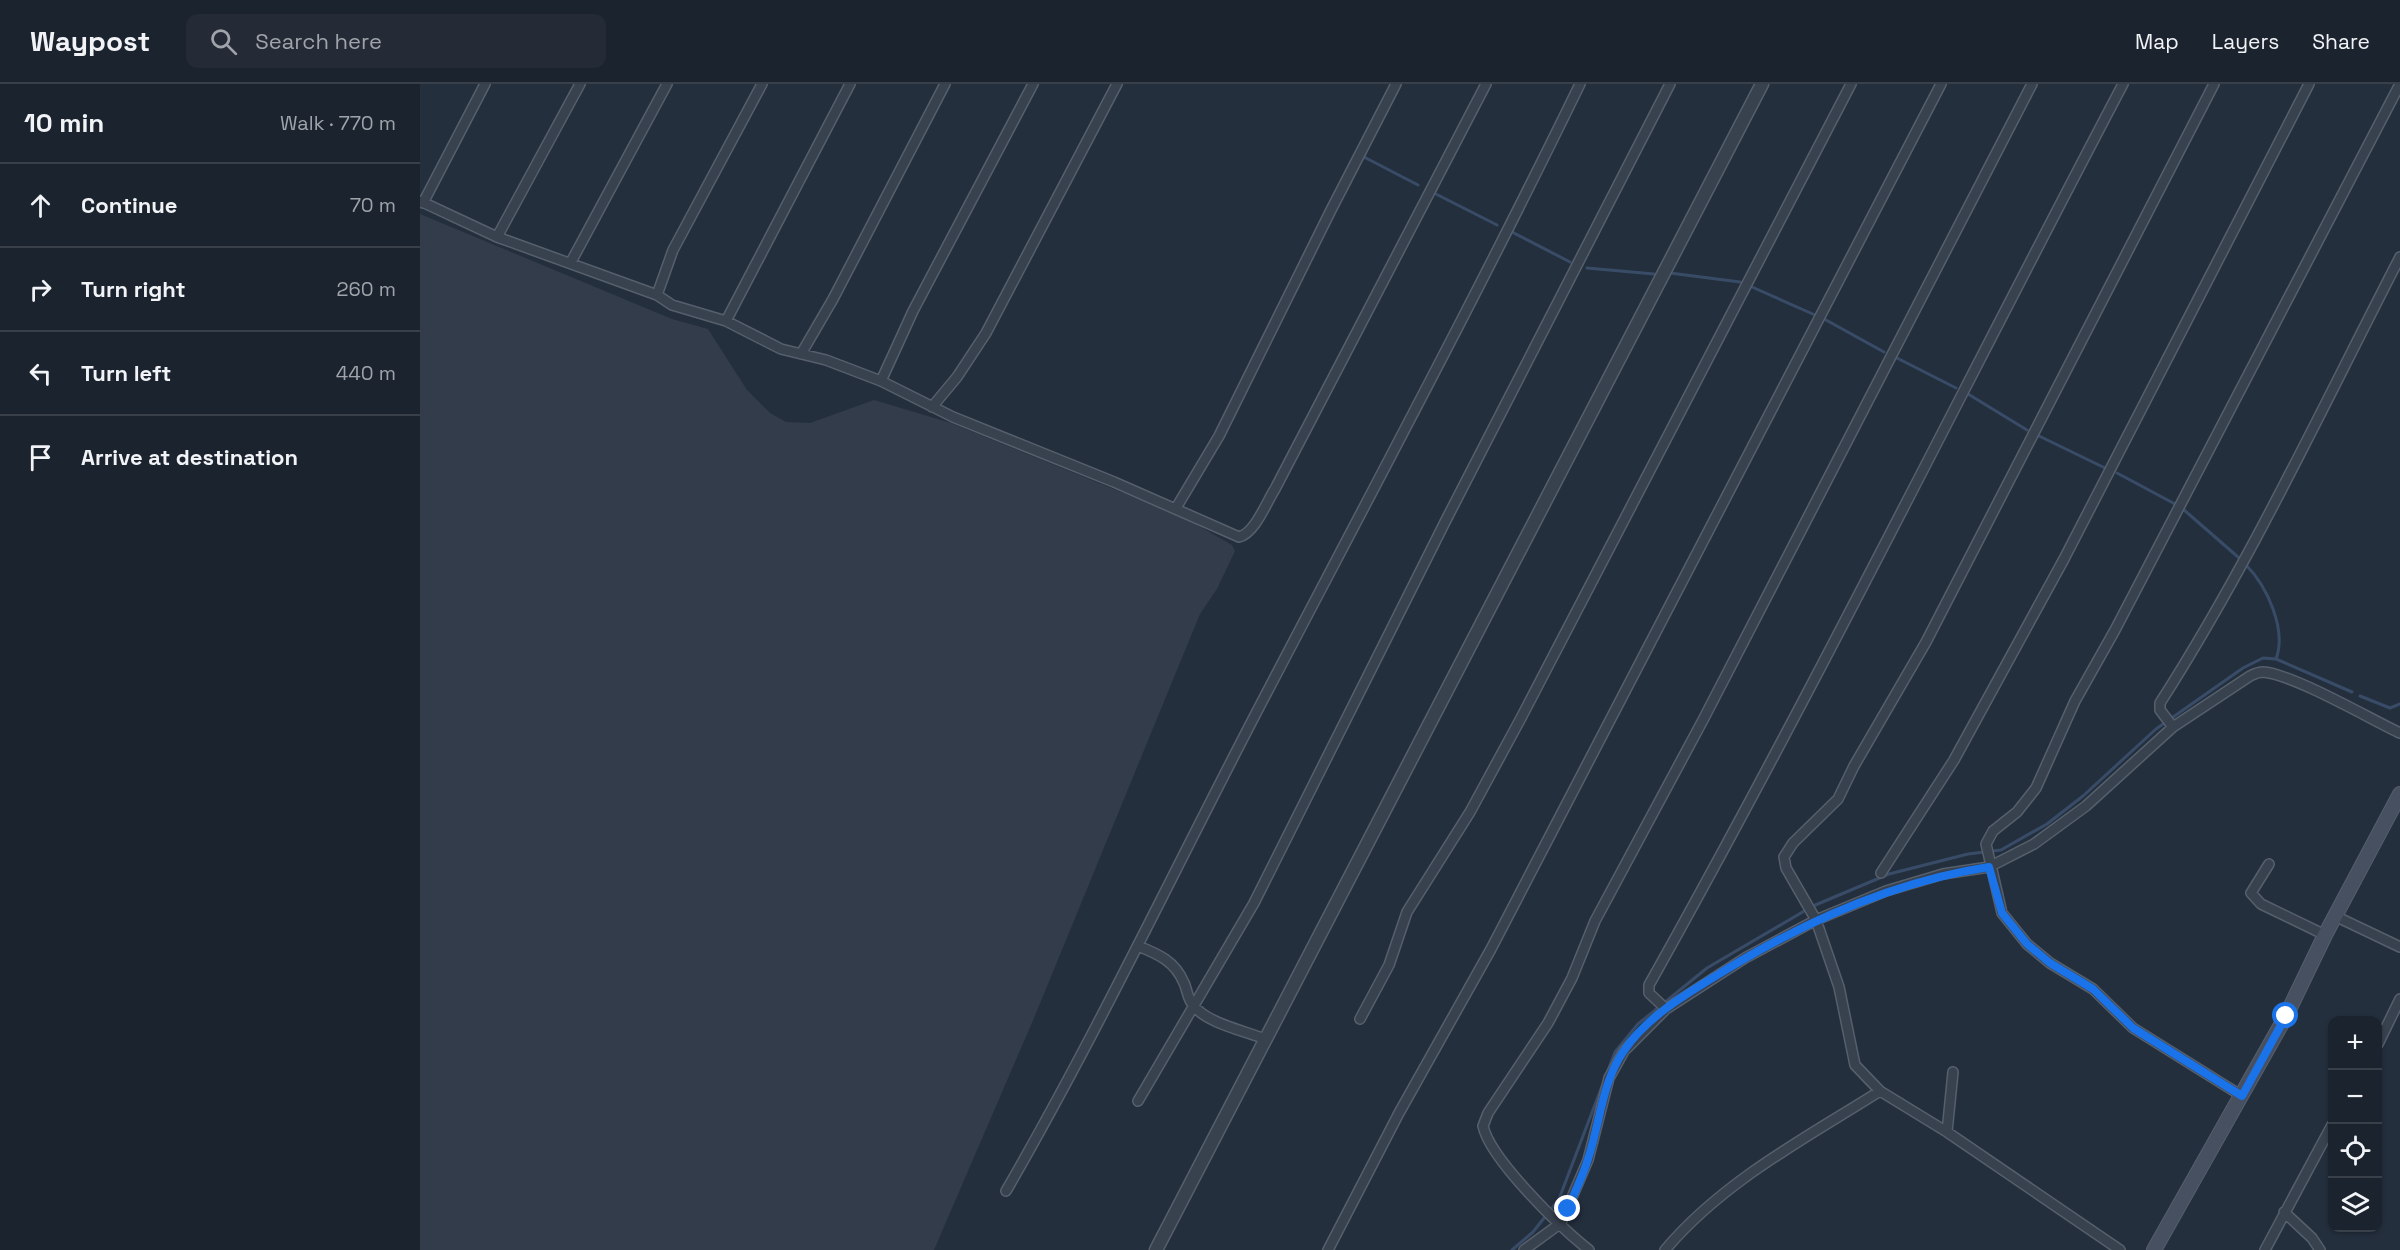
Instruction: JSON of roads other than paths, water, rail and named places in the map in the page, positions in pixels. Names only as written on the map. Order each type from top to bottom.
[{"type":"main road","points":[[2154,1250],[2242,1096],[2400,794]]},
{"type":"street","points":[[485,84],[422,202],[497,237],[657,295],[672,305],[726,321],[781,349],[881,381],[932,407],[1176,508],[1239,537],[1245,536],[1252,526],[1298,445],[1486,84]]},
{"type":"street","points":[[497,237],[580,84]]},
{"type":"street","points":[[571,262],[667,84]]},
{"type":"street","points":[[657,295],[673,250],[762,84]]},
{"type":"street","points":[[726,321],[850,84]]},
{"type":"street","points":[[801,354],[945,84]]},
{"type":"street","points":[[881,381],[914,311],[1034,84]]},
{"type":"street","points":[[932,407],[957,377],[986,333],[1117,84]]},
{"type":"street","points":[[1176,508],[1219,436],[1396,84]]},
{"type":"street","points":[[1006,1191],[1072,1076],[1494,259],[1580,84]]},
{"type":"street","points":[[1138,1101],[1260,892],[1445,522],[1670,84]]},
{"type":"street","points":[[1156,1250],[1761,84]]},
{"type":"street","points":[[1360,1019],[1389,965],[1407,912],[1470,812],[1521,718],[1851,84]]},
{"type":"street","points":[[1329,1250],[1399,1113],[1491,949],[1941,84]]},
{"type":"street","points":[[1589,1250],[1492,1150],[1483,1126],[1488,1113],[1548,1023],[1572,978],[1595,921],[1754,622],[2032,84]]},
{"type":"street","points":[[1666,1009],[1649,993],[1649,985],[1825,662],[1957,400],[2123,84]]},
{"type":"street","points":[[2120,1250],[1947,1132],[1880,1090],[1855,1065],[1851,1055],[1839,987],[1816,921],[1786,868],[1784,857],[1793,843],[1838,799],[1854,766],[1926,642],[2214,84]]},
{"type":"street","points":[[1881,873],[1954,760],[2064,559],[2309,84]]},
{"type":"street","points":[[2242,1096],[2133,1028],[2093,989],[2050,963],[2027,944],[2002,913],[1988,863],[1987,838],[2028,801],[2036,788],[2091,669],[2115,630],[2400,84]]},
{"type":"street","points":[[2169,722],[2160,710],[2160,703],[2201,637],[2400,257]]},
{"type":"street","points":[[1524,1250],[1561,1223],[1588,1160],[1609,1078],[1624,1051],[1666,1009],[1745,958],[1816,921],[1886,891],[2009,858],[2058,830],[2169,722],[2260,672],[2274,675],[2317,693],[2400,733]]},
{"type":"street","points":[[2269,864],[2251,893],[2261,904],[2325,935]]},
{"type":"street","points":[[2335,916],[2400,947]]},
{"type":"street","points":[[1138,946],[1166,958],[1183,980],[1192,1005],[1218,1023],[1265,1039]]},
{"type":"street","points":[[2382,1036],[2400,999]]},
{"type":"street","points":[[1947,1132],[1953,1072]]},
{"type":"street","points":[[1665,1250],[1697,1216],[1747,1176],[1880,1090]]},
{"type":"street","points":[[2265,1250],[2328,1132]]},
{"type":"street","points":[[2284,1212],[2312,1238],[2320,1250]]},
{"type":"waterway","points":[[1364,157],[1418,185]]},
{"type":"waterway","points":[[1432,192],[1497,225]]},
{"type":"waterway","points":[[1512,232],[1570,262]]},
{"type":"waterway","points":[[1587,268],[1654,274]]},
{"type":"waterway","points":[[1670,273],[1740,282]]},
{"type":"waterway","points":[[1752,287],[1815,315]]},
{"type":"waterway","points":[[1826,320],[1884,352]]},
{"type":"waterway","points":[[1895,357],[1956,388]]},
{"type":"waterway","points":[[1968,394],[2027,430]]},
{"type":"waterway","points":[[2039,436],[2105,468]]},
{"type":"waterway","points":[[2117,473],[2175,504]]},
{"type":"waterway","points":[[2183,509],[2238,557]]},
{"type":"waterway","points":[[2246,565],[2261,584],[2273,609],[2279,635],[2276,659]]},
{"type":"waterway","points":[[1813,906],[1889,874],[1968,854],[2001,850],[2047,824],[2083,796],[2156,729],[2243,668],[2263,658],[2276,659],[2352,692]]},
{"type":"waterway","points":[[2360,696],[2390,708],[2400,704]]},
{"type":"waterway","points":[[1512,1250],[1533,1232],[1559,1199],[1615,1052],[1638,1024],[1707,968],[1806,910]]}]
